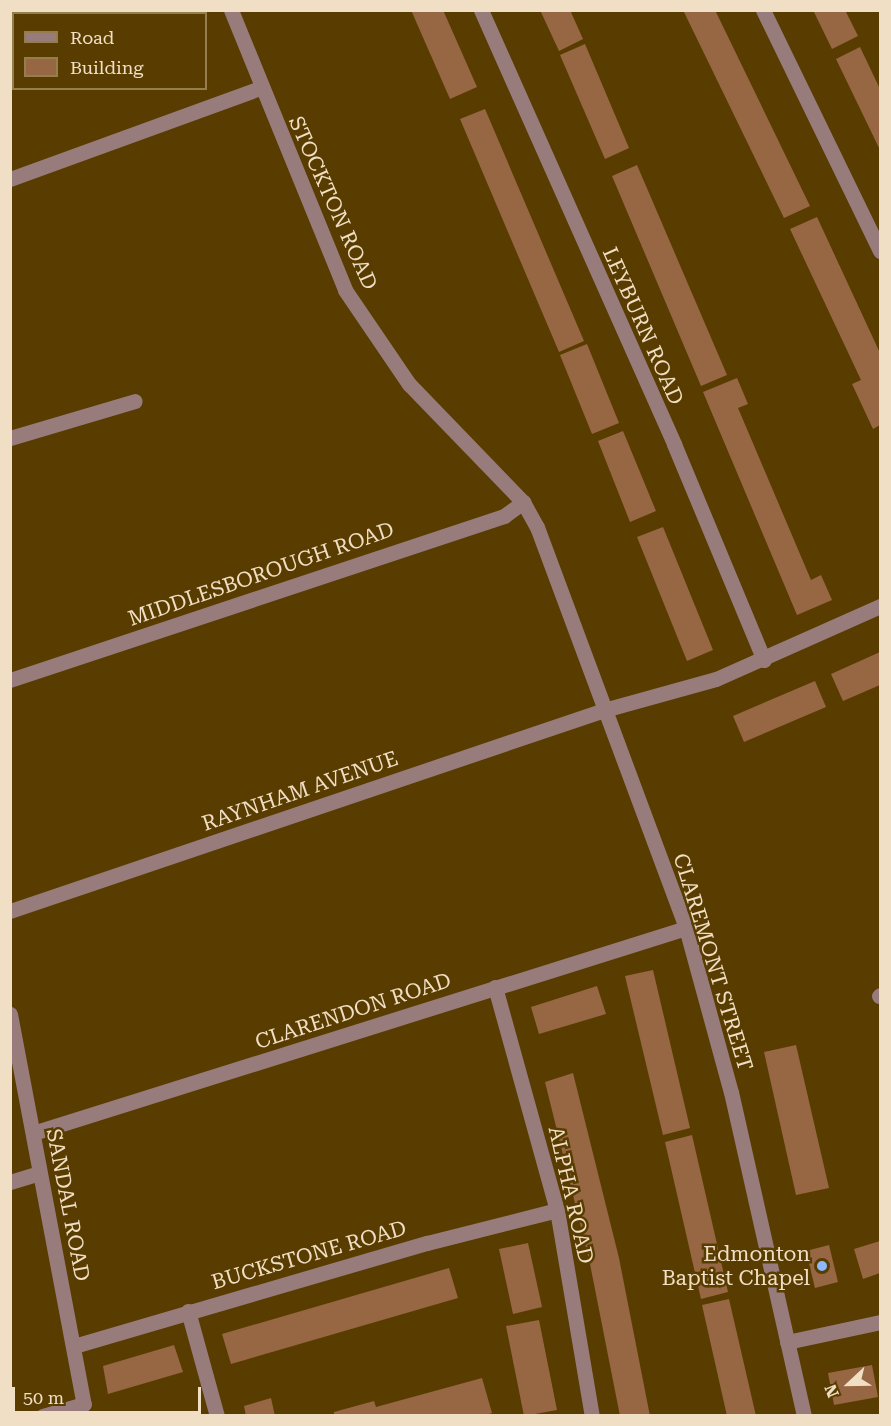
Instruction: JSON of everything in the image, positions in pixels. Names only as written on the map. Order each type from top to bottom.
[{"type":"street","name":"STOCKTON ROAD","points":[[231,10],[260,88],[327,252],[345,290],[386,355],[523,502]]},
{"type":"street","name":"LEYBURN ROAD","points":[[481,10],[674,444],[764,660]]},
{"type":"street","points":[[763,10],[880,252]]},
{"type":"street","points":[[10,179],[260,88]]},
{"type":"street","points":[[10,438],[135,401]]},
{"type":"street","name":"MIDDLESBOROUGH ROAD","points":[[10,680],[504,516],[523,502]]},
{"type":"street","name":"CLAREMONT STREET","points":[[523,502],[537,527],[686,928],[731,1092],[804,1416]]},
{"type":"street","name":"RAYNHAM AVENUE","points":[[10,911],[604,710],[716,679],[764,660],[880,606]]},
{"type":"street","name":"CLARENDON ROAD","points":[[33,1134],[686,928]]},
{"type":"street","name":"ALPHA ROAD","points":[[495,987],[557,1210],[592,1416]]},
{"type":"street","name":"SANDAL ROAD","points":[[10,1014],[84,1404],[43,1416]]},
{"type":"street","points":[[10,1182],[39,1173]]},
{"type":"street","name":"BUCKSTONE ROAD","points":[[74,1346],[188,1311],[557,1210]]},
{"type":"street","points":[[188,1311],[217,1416]]},
{"type":"street","points":[[787,1342],[880,1322]]},
{"type":"building","points":[[411,10],[443,10],[477,87],[450,99]]},
{"type":"building","points":[[540,10],[570,10],[583,39],[559,51]]},
{"type":"building","points":[[683,10],[715,10],[810,206],[784,218]]},
{"type":"building","points":[[813,10],[845,10],[858,36],[832,49]]},
{"type":"building","points":[[585,44],[629,148],[605,159],[560,55]]},
{"type":"building","points":[[860,47],[880,89],[880,150],[836,59]]},
{"type":"building","points":[[485,109],[584,341],[559,352],[460,119]]},
{"type":"building","points":[[637,165],[727,375],[701,386],[612,176]]},
{"type":"building","points":[[817,217],[880,353],[880,425],[873,429],[852,384],[861,380],[790,229]]},
{"type":"building","points":[[587,344],[619,423],[592,434],[560,355]]},
{"type":"building","points":[[737,378],[748,404],[738,408],[811,580],[821,575],[832,600],[797,615],[703,392]]},
{"type":"building","points":[[623,431],[656,511],[630,522],[598,441]]},
{"type":"building","points":[[663,527],[713,650],[687,661],[637,537]]},
{"type":"building","points":[[880,652],[880,685],[843,701],[831,674]]},
{"type":"building","points":[[815,681],[826,707],[744,742],[733,716]]},
{"type":"building","points":[[653,970],[690,1128],[663,1135],[625,976]]},
{"type":"building","points":[[597,986],[606,1014],[539,1034],[531,1007]]},
{"type":"building","points":[[796,1045],[829,1188],[796,1195],[764,1052]]},
{"type":"building","points":[[573,1073],[619,1258],[650,1416],[620,1416],[590,1264],[545,1082]]},
{"type":"building","points":[[692,1135],[728,1292],[701,1299],[665,1142]]},
{"type":"building","points":[[880,1241],[880,1273],[863,1279],[854,1249]]},
{"type":"building","points":[[528,1243],[542,1307],[513,1314],[499,1249]]},
{"type":"building","name":"Edmonton Baptist Chapel","points":[[829,1245],[838,1282],[815,1288],[806,1251]]},
{"type":"building","points":[[449,1268],[458,1298],[231,1364],[222,1334]]},
{"type":"building","points":[[729,1299],[756,1416],[727,1416],[702,1305]]},
{"type":"building","points":[[539,1320],[557,1410],[524,1416],[506,1326]]},
{"type":"building","points":[[174,1345],[183,1372],[108,1394],[103,1366]]},
{"type":"building","points":[[872,1365],[878,1397],[834,1405],[828,1373]]},
{"type":"building","points":[[482,1378],[492,1413],[483,1416],[334,1416],[334,1412],[374,1401],[376,1407]]},
{"type":"building","points":[[271,1398],[275,1416],[246,1416],[244,1406]]},
{"type":"place","name":"Edmonton Baptist Chapel","points":[[822,1266]]}]
